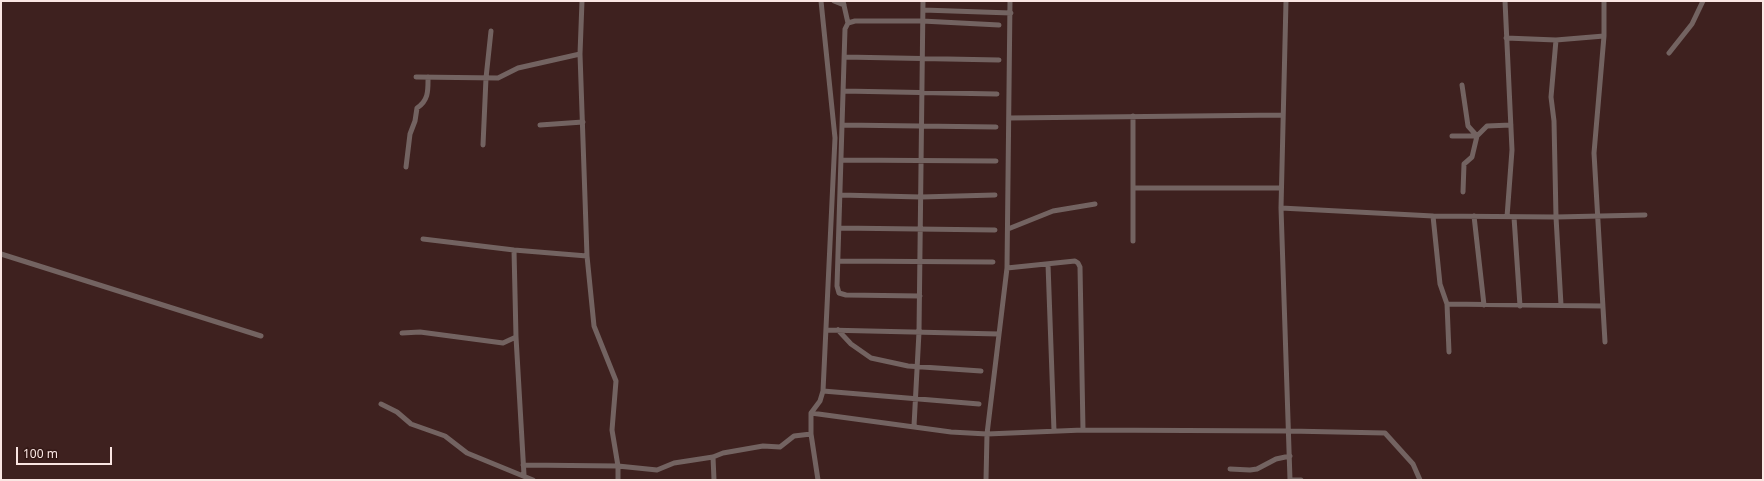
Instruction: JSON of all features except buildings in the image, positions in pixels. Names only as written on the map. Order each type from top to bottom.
[{"type":"street","points":[[582,1],[580,54],[587,256],[594,326],[616,381],[612,430],[618,466],[618,480]]},
{"type":"street","points":[[818,480],[811,434],[811,413],[820,401],[823,391],[835,138],[821,1]]},
{"type":"street","points":[[834,1],[843,3],[848,23],[845,29],[844,56],[837,286],[839,293],[846,295],[920,296]]},
{"type":"street","points":[[914,426],[920,296],[923,1]]},
{"type":"street","points":[[986,480],[987,434],[1007,268],[1010,1]]},
{"type":"street","points":[[1286,1],[1281,208],[1290,480],[1301,480]]},
{"type":"street","points":[[1505,1],[1512,150],[1507,217]]},
{"type":"street","points":[[1604,1],[1604,36],[1594,153],[1605,342]]},
{"type":"street","points":[[1669,53],[1692,24],[1702,1]]},
{"type":"street","points":[[923,10],[1011,13]]},
{"type":"street","points":[[848,23],[855,21],[922,21],[999,25]]},
{"type":"street","points":[[483,145],[486,78],[492,31]]},
{"type":"street","points":[[1506,38],[1556,40],[1604,36]]},
{"type":"street","points":[[1556,40],[1551,97],[1554,120],[1556,217],[1561,305]]},
{"type":"street","points":[[416,77],[498,78],[518,68],[580,54]]},
{"type":"street","points":[[844,56],[999,60]]},
{"type":"street","points":[[406,168],[410,134],[415,121],[417,108],[424,103],[427,96],[428,77]]},
{"type":"street","points":[[1462,85],[1468,126],[1476,136]]},
{"type":"street","points":[[843,91],[998,94]]},
{"type":"street","points":[[1009,118],[1283,114]]},
{"type":"street","points":[[1133,116],[1133,241]]},
{"type":"street","points":[[540,125],[583,122]]},
{"type":"street","points":[[842,125],[996,127]]},
{"type":"street","points":[[1463,192],[1464,164],[1472,157],[1476,136],[1487,126],[1511,125]]},
{"type":"street","points":[[1452,136],[1476,136]]},
{"type":"street","points":[[841,160],[996,161]]},
{"type":"street","points":[[1132,188],[1281,188]]},
{"type":"street","points":[[840,194],[920,196],[995,195]]},
{"type":"street","points":[[1008,229],[1052,211],[1095,204]]},
{"type":"street","points":[[1281,208],[1433,216],[1556,217],[1645,214]]},
{"type":"street","points":[[1433,216],[1440,284],[1447,304],[1449,352]]},
{"type":"street","points":[[1474,216],[1484,305]]},
{"type":"street","points":[[1514,217],[1520,306]]},
{"type":"street","points":[[839,228],[995,230]]},
{"type":"street","points":[[423,239],[514,250],[587,256]]},
{"type":"street","points":[[514,250],[516,337],[524,475]]},
{"type":"street","points":[[1,254],[261,336]]},
{"type":"street","points":[[838,261],[993,262]]},
{"type":"street","points":[[1007,268],[1075,262],[1078,263],[1080,267],[1083,430]]},
{"type":"street","points":[[1048,264],[1054,431]]},
{"type":"street","points":[[1447,304],[1602,306]]},
{"type":"street","points":[[826,330],[999,334]]},
{"type":"street","points":[[838,330],[850,344],[871,358],[908,366],[981,371]]},
{"type":"street","points":[[402,333],[420,332],[503,343],[516,337]]},
{"type":"street","points":[[823,391],[978,404]]},
{"type":"street","points":[[381,404],[397,412],[411,424],[445,436],[467,453],[524,475],[533,480]]},
{"type":"street","points":[[811,413],[951,432],[987,434],[1083,430],[1385,433],[1413,464],[1420,480]]},
{"type":"street","points":[[523,465],[618,466],[657,470],[674,463],[713,457],[723,453],[763,446],[780,447],[794,436],[811,434]]},
{"type":"street","points":[[1230,469],[1257,469],[1276,459],[1290,456]]},
{"type":"street","points":[[713,457],[714,480]]}]
